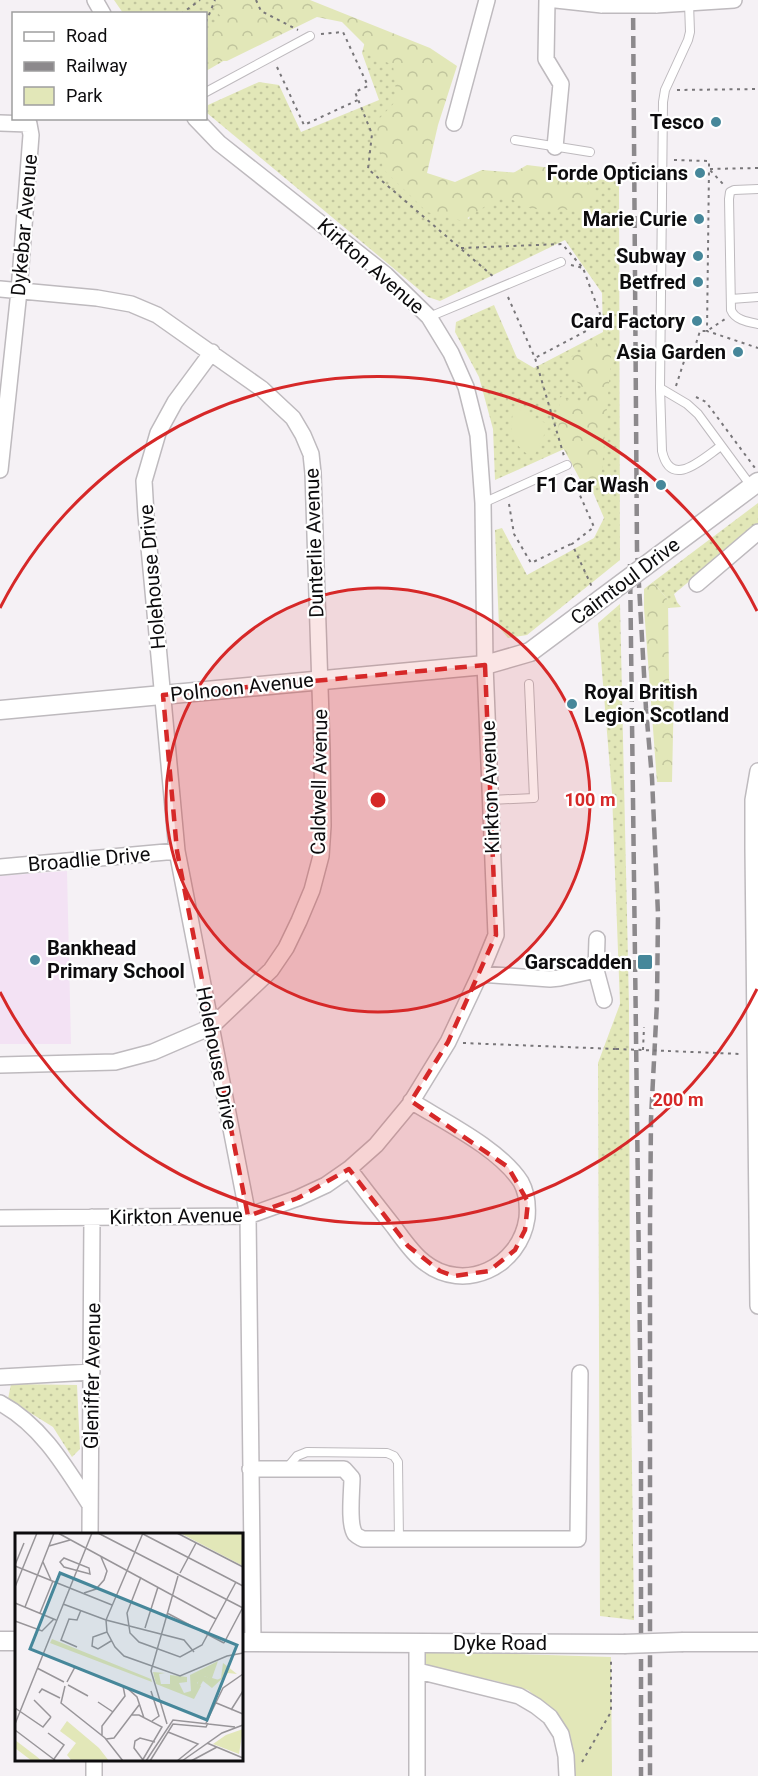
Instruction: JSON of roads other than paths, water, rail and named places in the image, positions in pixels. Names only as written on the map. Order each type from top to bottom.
[{"type":"street","points":[[454,123],[487,0]]},
{"type":"street","points":[[547,0],[546,59],[561,84],[555,147]]},
{"type":"street","points":[[556,0],[602,5],[656,5],[734,0]]},
{"type":"street","name":"Kirkton Avenue","points":[[0,1218],[248,1216],[326,1185],[350,1169],[376,1145],[411,1101],[448,1042],[496,935],[485,665],[483,503],[478,435],[466,387],[451,353],[429,317],[386,275],[219,142],[197,120]]},
{"type":"street","points":[[0,123],[33,121]]},
{"type":"street","name":"Dykebar Avenue","points":[[0,470],[19,291],[33,121]]},
{"type":"street","name":"Dunterlie Avenue","points":[[0,289],[97,298],[131,304],[157,315],[262,389],[293,418],[311,454],[319,680]]},
{"type":"street","name":"Holehouse Drive","points":[[212,352],[175,402],[158,433],[144,481],[177,851],[248,1216],[250,1469],[247,1642]]},
{"type":"street","name":"Cairntoul Drive","points":[[485,665],[530,652],[756,481]]},
{"type":"street","points":[[697,584],[758,532]]},
{"type":"street","name":"Polnoon Avenue","points":[[0,710],[485,665]]},
{"type":"street","name":"Caldwell Avenue","points":[[0,1065],[115,1062],[153,1052],[211,1027],[271,970],[299,921],[312,890],[321,856],[323,826],[319,680]]},
{"type":"street","points":[[758,771],[753,800],[758,1306]]},
{"type":"street","name":"Broadlie Drive","points":[[0,867],[177,851]]},
{"type":"street","points":[[597,939],[596,970],[604,1000]]},
{"type":"street","points":[[480,974],[550,979],[596,970]]},
{"type":"street","points":[[350,1169],[408,1246],[424,1262],[440,1271],[454,1276],[489,1271],[515,1250],[525,1230],[527,1215],[528,1202],[522,1184],[508,1167],[487,1149],[411,1101]]},
{"type":"street","name":"Gleniffer Avenue","points":[[90,1533],[92,1217]]},
{"type":"street","points":[[0,1377],[92,1372]]},
{"type":"street","points":[[250,1469],[344,1469],[352,1478],[354,1532],[357,1536],[373,1540],[578,1539],[580,1373]]},
{"type":"street","points":[[0,1403],[10,1408],[41,1435],[64,1464],[90,1504]]},
{"type":"street","name":"Dyke Road","points":[[247,1642],[618,1644],[758,1642]]},
{"type":"street","points":[[417,1643],[417,1776]]},
{"type":"street","points":[[418,1671],[519,1695],[549,1717],[561,1734],[566,1756],[573,1771]]},
{"type":"lane","points":[[689,3],[688,40],[665,90],[663,102],[660,388],[662,451],[669,468],[677,471],[685,469],[721,446]]},
{"type":"lane","points":[[207,91],[310,36]]},
{"type":"lane","points":[[515,140],[590,152]]},
{"type":"lane","points":[[758,189],[734,190],[730,192],[729,199],[733,314],[738,318],[758,324]]},
{"type":"lane","points":[[429,317],[561,262]]},
{"type":"lane","points":[[731,299],[758,297]]},
{"type":"lane","points":[[660,388],[692,408],[721,446],[756,481]]},
{"type":"lane","points":[[483,503],[567,465]]},
{"type":"lane","points":[[490,800],[534,798],[529,684]]},
{"type":"lane","points":[[286,1469],[297,1456],[307,1452],[387,1453],[394,1456],[398,1462],[399,1540]]},
{"type":"railway","points":[[633,0],[637,550],[652,778],[658,914],[650,1226],[650,1776]]},
{"type":"railway","points":[[630,564],[641,1428]]},
{"type":"railway","points":[[641,1461],[641,1776]]},
{"type":"place","name":"Tesco","points":[[716,122]]},
{"type":"place","name":"Forde Opticians","points":[[700,173]]},
{"type":"place","name":"Marie Curie","points":[[699,219]]},
{"type":"place","name":"Subway","points":[[698,256]]},
{"type":"place","name":"Betfred","points":[[698,282]]},
{"type":"place","name":"Card Factory","points":[[697,321]]},
{"type":"place","name":"Asia Garden","points":[[738,352]]},
{"type":"place","name":"F1 Car Wash","points":[[661,485]]},
{"type":"place","name":"Royal British Legion Scotland","points":[[572,704]]},
{"type":"place","name":"Bankhead Primary School","points":[[35,960]]},
{"type":"place","name":"Garscadden","points":[[645,962]]}]
